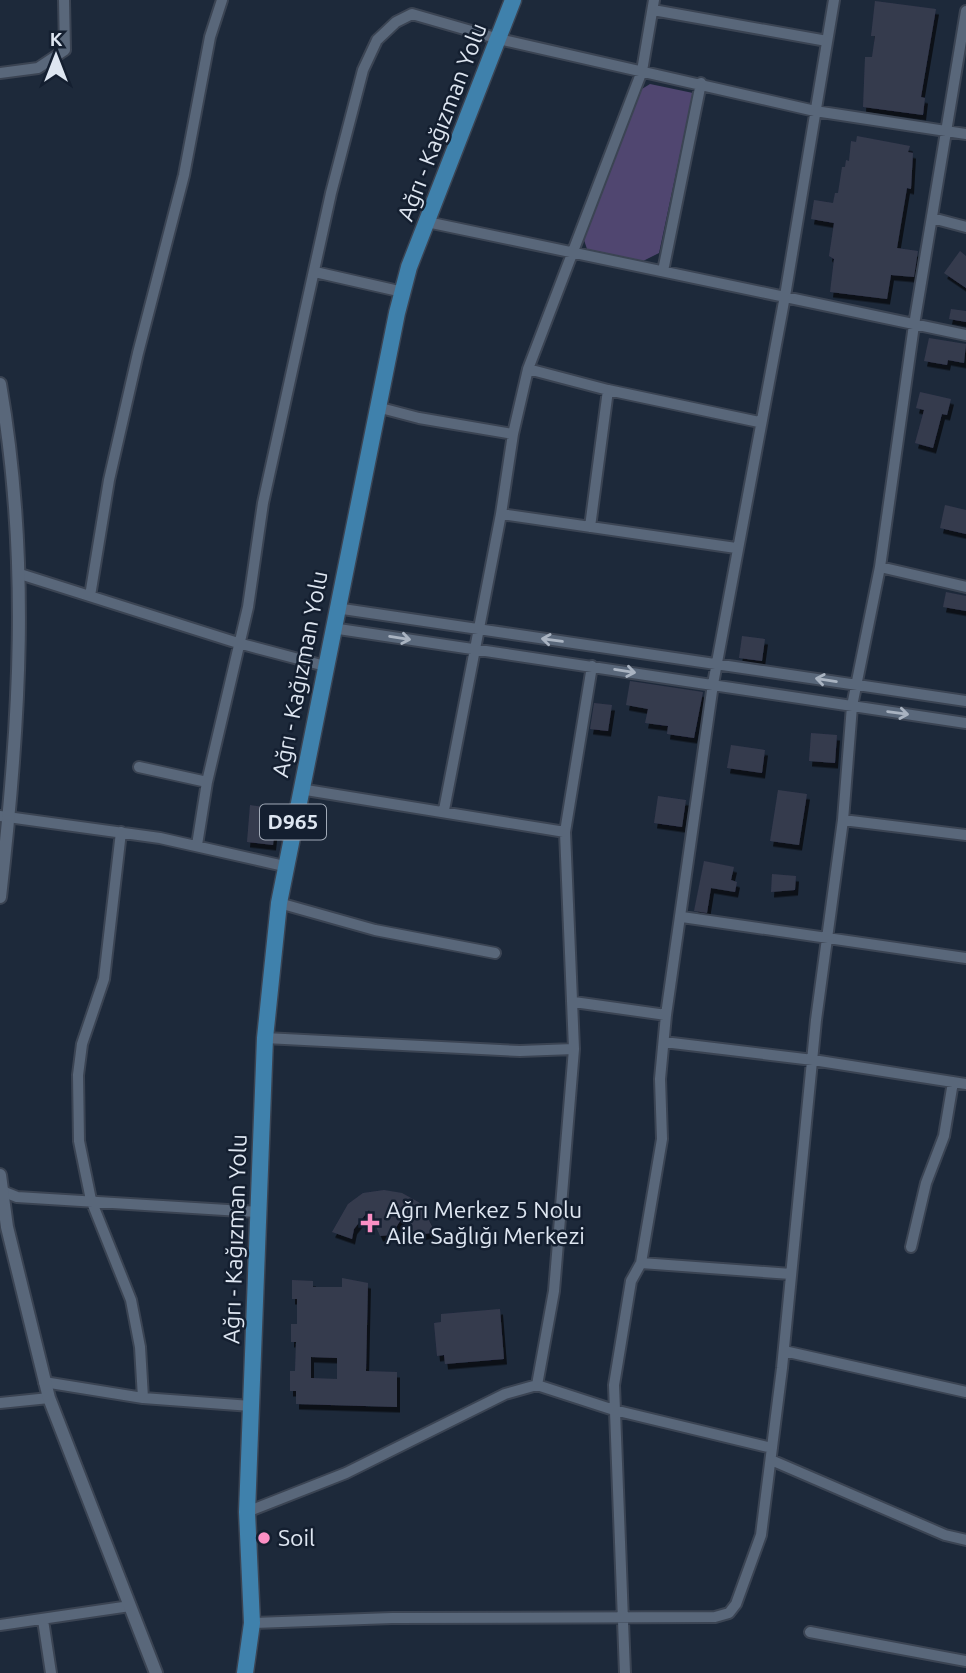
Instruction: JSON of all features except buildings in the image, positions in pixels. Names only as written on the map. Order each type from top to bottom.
[{"type":"main road","name":"Ağrı - Kağızman Yolu","points":[[245,1673],[251,1623],[247,1512],[265,1038],[284,866],[377,407],[403,292],[427,222],[513,0]]},
{"type":"street","points":[[0,74],[38,68],[65,50],[64,0]]},
{"type":"street","points":[[90,596],[109,480],[138,353],[184,175],[210,37],[222,0]]},
{"type":"street","points":[[625,1673],[614,1385],[631,1281],[640,1263],[662,1139],[660,1079],[666,1014],[682,917],[713,684],[759,422],[785,296],[834,0]]},
{"type":"street","points":[[444,810],[501,514],[513,434],[528,369],[642,71],[654,5],[827,41]]},
{"type":"street","points":[[251,1623],[393,1618],[715,1617],[729,1613],[744,1583],[761,1535],[771,1460],[813,1060],[843,820],[852,706],[880,567],[944,133],[966,11]]},
{"type":"street","points":[[197,845],[207,782],[248,607],[263,503],[331,193],[363,70],[377,40],[396,22],[412,14],[499,38],[815,111],[944,133],[966,134]]},
{"type":"street","points":[[663,271],[701,83]]},
{"type":"street","points":[[932,218],[966,227]]},
{"type":"street","points":[[427,222],[966,335]]},
{"type":"street","points":[[315,272],[403,292]]},
{"type":"street","points":[[528,369],[608,390],[759,422]]},
{"type":"street","points":[[0,384],[16,512],[21,641],[0,897]]},
{"type":"street","points":[[590,527],[608,390]]},
{"type":"street","points":[[377,407],[419,418],[513,434]]},
{"type":"street","points":[[501,514],[736,548]]},
{"type":"street","points":[[880,567],[966,587]]},
{"type":"street","points":[[20,574],[238,643],[325,666]]},
{"type":"street","points":[[336,608],[966,701]]},
{"type":"street","points":[[332,628],[966,723]]},
{"type":"street","points":[[537,1385],[554,1291],[575,1049],[565,832],[592,666]]},
{"type":"street","points":[[139,767],[207,782]]},
{"type":"street","points":[[300,789],[444,810],[565,832]]},
{"type":"street","points":[[5,816],[197,845],[284,866]]},
{"type":"street","points":[[843,820],[966,835]]},
{"type":"street","points":[[121,832],[104,979],[82,1044],[78,1075],[79,1140],[91,1200],[131,1300],[140,1348],[143,1398]]},
{"type":"street","points":[[279,904],[375,930],[495,953]]},
{"type":"street","points":[[682,917],[966,958]]},
{"type":"street","points":[[574,1002],[666,1014]]},
{"type":"street","points":[[265,1038],[520,1051],[575,1049]]},
{"type":"street","points":[[664,1042],[813,1060],[966,1084]]},
{"type":"street","points":[[911,1247],[926,1183],[944,1136],[953,1082]]},
{"type":"street","points":[[0,1175],[4,1228],[49,1398],[156,1673]]},
{"type":"street","points":[[2,1191],[17,1197],[91,1200],[182,1210],[258,1212]]},
{"type":"street","points":[[640,1263],[791,1274]]},
{"type":"street","points":[[784,1352],[966,1392]]},
{"type":"street","points":[[44,1382],[143,1398],[251,1406]]},
{"type":"street","points":[[247,1512],[346,1473],[505,1394],[537,1385],[614,1410],[772,1448]]},
{"type":"street","points":[[0,1403],[49,1398]]},
{"type":"street","points":[[771,1460],[945,1535],[966,1540]]},
{"type":"street","points":[[0,1625],[130,1606]]},
{"type":"street","points":[[43,1620],[51,1673]]},
{"type":"street","points":[[810,1632],[966,1661]]},
{"type":"shaded area","points":[[650,84],[693,93],[659,253],[643,261],[587,249],[583,237],[637,92]]},
{"type":"place","name":"Ağrı Merkez 5 Nolu Aile Sağlığı Merkezi","points":[[370,1223]]},
{"type":"place","name":"Soil","points":[[264,1538]]}]
